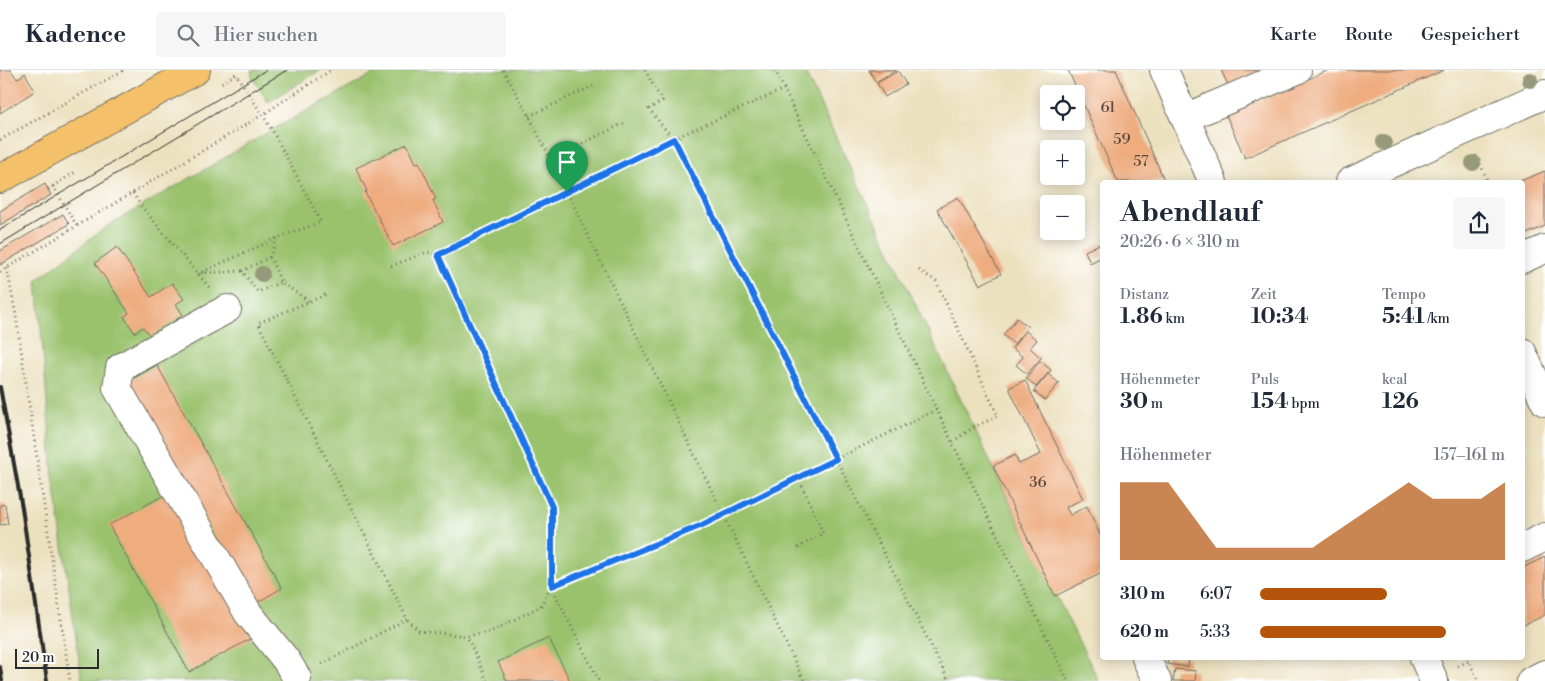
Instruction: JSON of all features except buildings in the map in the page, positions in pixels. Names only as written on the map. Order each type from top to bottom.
[{"type":"main road","points":[[0,179],[183,73]]},
{"type":"street","points":[[1164,70],[1212,180]]},
{"type":"street","points":[[1185,118],[1297,70]]},
{"type":"street","points":[[1354,180],[1545,94]]},
{"type":"street","points":[[1525,259],[1545,249]]},
{"type":"street","points":[[226,310],[120,368],[117,388],[248,613],[286,660],[297,678]]},
{"type":"street","points":[[1525,359],[1545,402]]},
{"type":"street","points":[[1525,547],[1545,537]]},
{"type":"street","points":[[1147,660],[1157,681]]},
{"type":"street","points":[[1425,660],[1434,681]]},
{"type":"street","points":[[1531,681],[1545,674]]},
{"type":"path","points":[[0,140],[124,70]]},
{"type":"path","points":[[0,272],[133,193],[331,70]]},
{"type":"path","points":[[503,70],[530,116],[804,681]]},
{"type":"path","points":[[645,70],[662,101],[649,109],[674,139],[950,681]]},
{"type":"path","points":[[775,70],[936,410],[1068,681]]},
{"type":"path","points":[[198,274],[277,238],[321,222],[304,187],[262,114],[236,74]]},
{"type":"path","points":[[530,116],[593,86]]},
{"type":"path","points":[[391,266],[427,252],[438,255],[674,139],[784,88]]},
{"type":"path","points":[[551,159],[626,122]]},
{"type":"path","points":[[53,186],[77,226]]},
{"type":"path","points":[[133,193],[141,206],[226,310],[258,323],[407,619],[419,631],[467,636],[490,632],[541,606],[552,586],[700,526],[936,410]]},
{"type":"path","points":[[66,219],[71,216]]},
{"type":"path","points":[[198,274],[242,271],[270,257],[277,238]]},
{"type":"path","points":[[438,255],[552,507],[552,586],[599,681]]},
{"type":"path","points":[[270,257],[281,282],[310,302]]},
{"type":"path","points":[[7,268],[18,326],[70,681]]},
{"type":"path","points":[[919,270],[936,281],[998,416],[974,427],[952,442]]},
{"type":"path","points":[[242,271],[258,292],[281,282]]},
{"type":"path","points":[[258,323],[325,296]]},
{"type":"path","points":[[798,477],[823,533],[798,548]]},
{"type":"path","points":[[297,678],[407,619]]},
{"type":"path","points":[[467,636],[487,681]]},
{"type":"green space","points":[[251,70],[321,70],[268,102],[252,77]]},
{"type":"green space","points":[[381,70],[804,70],[1017,518],[1099,681],[82,681],[53,475],[37,280],[106,227],[272,130]]},
{"type":"tram line","points":[[0,230],[266,70]]},
{"type":"tram line","points":[[0,244],[287,70]]},
{"type":"railway","points":[[0,387],[22,508],[47,681]]},
{"type":"railway","points":[[0,667],[2,681]]},
{"type":"route","points":[[674,139],[836,459],[700,526],[552,586],[552,507],[438,255],[567,192],[674,139]]}]
